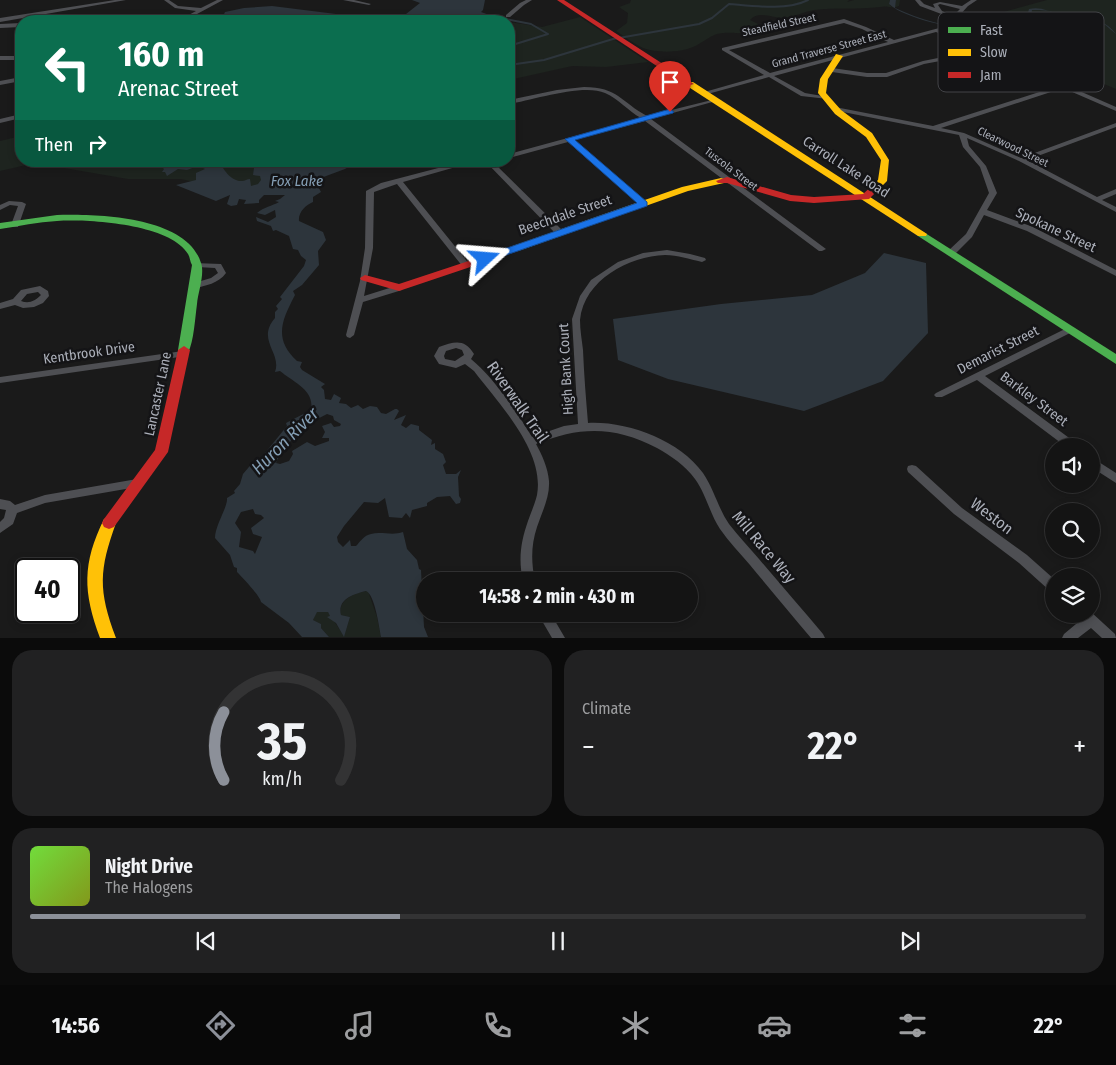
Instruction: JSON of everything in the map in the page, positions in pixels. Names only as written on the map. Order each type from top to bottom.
[{"type":"street","points":[[79,0],[82,7]]},
{"type":"street","points":[[32,15],[124,0]]},
{"type":"street","points":[[166,0],[177,7],[201,10]]},
{"type":"street","points":[[192,15],[221,0]]},
{"type":"street","points":[[345,0],[370,4],[360,0]]},
{"type":"street","points":[[509,15],[530,0]]},
{"type":"street","name":"Carroll Lake Road","points":[[560,0],[1116,360]]},
{"type":"street","points":[[917,0],[922,6],[938,12]]},
{"type":"street","points":[[961,12],[968,3],[976,0]]},
{"type":"street","points":[[940,12],[935,6],[936,4],[948,4],[964,8]]},
{"type":"street","points":[[0,20],[15,18]]},
{"type":"street","points":[[841,22],[856,24],[893,42]]},
{"type":"street","name":"Steadfield Street","points":[[725,51],[724,49],[732,46],[780,37],[841,22]]},
{"type":"street","points":[[0,26],[15,25]]},
{"type":"street","name":"Grand Traverse Street East","points":[[704,93],[936,30]]},
{"type":"street","points":[[725,51],[803,95],[826,98]]},
{"type":"street","points":[[839,56],[832,70],[824,79],[822,93],[835,109],[869,135],[885,160],[882,181],[866,197]]},
{"type":"street","points":[[0,58],[15,58]]},
{"type":"street","points":[[832,70],[868,75],[887,75],[938,60]]},
{"type":"street","points":[[0,83],[15,80]]},
{"type":"street","name":"Tuscola Street","points":[[515,101],[586,88],[603,89],[617,97],[634,112],[646,118],[822,249]]},
{"type":"street","points":[[935,128],[1044,92]]},
{"type":"street","points":[[1076,92],[1116,109]]},
{"type":"street","points":[[515,154],[714,100]]},
{"type":"street","name":"Clearwood Street","points":[[835,109],[962,134],[1021,160],[1116,210]]},
{"type":"street","points":[[0,121],[15,117]]},
{"type":"street","points":[[1021,160],[1116,125]]},
{"type":"street","points":[[951,253],[969,235],[984,212],[993,193],[982,166],[966,147],[962,134]]},
{"type":"street","points":[[569,139],[644,204]]},
{"type":"street","points":[[350,335],[365,278],[369,248],[370,191],[377,187],[452,167]]},
{"type":"street","points":[[494,167],[560,233]]},
{"type":"street","name":"Beechdale Street","points":[[399,288],[685,189],[727,180],[798,198],[829,201],[866,197]]},
{"type":"street","points":[[399,181],[466,265]]},
{"type":"street","points":[[1096,200],[1116,191]]},
{"type":"street","points":[[0,208],[9,203],[22,204],[14,225]]},
{"type":"street","name":"Spokane Street","points":[[984,212],[1030,229],[1116,273]]},
{"type":"street","points":[[0,226],[76,218],[138,225],[153,229],[183,243],[192,251],[197,265],[218,266],[222,272],[221,276],[194,286]]},
{"type":"street","name":"High Bank Court","points":[[583,427],[576,344],[576,319],[580,306],[592,284],[617,266],[647,254],[674,252],[690,255],[702,260]]},
{"type":"street","name":"Lancaster Lane","points":[[108,638],[96,606],[93,590],[97,553],[110,520],[161,452],[183,354],[197,265]]},
{"type":"street","points":[[365,278],[399,288]]},
{"type":"street","points":[[359,300],[399,288]]},
{"type":"street","points":[[0,306],[17,301]]},
{"type":"street","name":"Demarist Street","points":[[939,395],[1069,330]]},
{"type":"street","name":"Kentbrook Drive","points":[[0,380],[183,354]]},
{"type":"street","name":"Riverwalk Trail","points":[[466,360],[477,368],[530,442],[540,464],[544,488],[526,545],[525,563],[527,572]]},
{"type":"street","name":"Barkley Street","points":[[978,376],[1061,438]]},
{"type":"street","name":"Mill Race Way","points":[[530,442],[551,433],[583,427],[611,427],[633,431],[651,439],[685,460],[697,474],[725,527],[819,638]]},
{"type":"street","points":[[1100,467],[1116,479]]},
{"type":"street","name":"Weston","points":[[912,469],[958,511],[1023,560],[1045,579]]},
{"type":"street","points":[[12,510],[45,499],[138,483]]},
{"type":"street","points":[[0,504],[10,506],[12,510]]},
{"type":"street","points":[[0,528],[9,521],[12,510]]},
{"type":"street","points":[[549,622],[559,638]]},
{"type":"street","points":[[1068,638],[1082,623]]},
{"type":"street","points":[[1095,623],[1111,638]]},
{"type":"shaded area","points":[[631,0],[849,0],[847,2],[854,0],[890,0],[889,4],[892,7],[822,9],[783,18],[757,15],[750,20],[758,24],[758,27],[751,30],[741,33],[717,34],[688,49],[668,52],[643,48],[616,31],[627,23],[628,13],[619,7],[630,3]]},
{"type":"shaded area","points":[[896,0],[900,0],[899,6],[892,7]]},
{"type":"shaded area","points":[[1047,0],[1116,0],[1116,89],[1104,84],[1104,12],[1004,12]]},
{"type":"shaded area","points":[[580,17],[648,62],[606,67],[572,66],[515,79],[515,23],[542,27]]},
{"type":"shaded area","points":[[15,137],[15,167],[18,167],[0,171],[0,141]]},
{"type":"shaded area","points":[[58,167],[297,167],[261,190],[235,191],[181,179],[128,179]]},
{"type":"shaded area","points":[[368,591],[377,617],[381,637],[329,637],[321,628],[321,624],[313,620],[316,612],[328,612],[344,636],[350,617],[341,615],[342,605],[353,595]]},
{"type":"water","points":[[412,0],[485,0],[481,12],[489,15],[400,15],[406,14],[420,3]]},
{"type":"water","points":[[890,0],[896,0],[895,8],[889,4]]},
{"type":"water","points":[[272,6],[344,15],[224,15],[225,12],[244,8]]},
{"type":"water","points":[[895,8],[938,23],[910,16]]},
{"type":"water","points":[[1036,8],[1049,11],[1042,10],[1032,10],[1032,12],[1028,12],[1029,9]]},
{"type":"water","points":[[162,167],[195,167],[187,170],[178,169],[167,176],[165,172],[162,172],[164,169]]},
{"type":"water","points":[[195,167],[223,167],[231,177],[238,181],[250,179],[251,186],[258,184],[261,180],[260,176],[253,175],[256,167],[348,167],[318,179],[316,183],[321,192],[313,197],[313,202],[301,212],[299,221],[323,232],[326,240],[318,251],[319,265],[302,285],[293,291],[295,295],[286,313],[282,337],[289,353],[297,361],[302,362],[300,367],[302,370],[325,384],[321,387],[324,390],[325,399],[331,400],[334,394],[341,398],[339,403],[346,404],[351,408],[358,405],[363,409],[370,406],[377,407],[381,413],[386,414],[397,409],[399,411],[394,420],[406,415],[401,425],[406,428],[411,424],[419,426],[419,430],[432,440],[431,445],[435,443],[435,449],[443,454],[446,462],[443,465],[446,474],[456,474],[461,470],[458,477],[460,503],[456,504],[450,496],[437,497],[427,503],[427,506],[412,510],[410,518],[406,513],[402,518],[389,517],[385,498],[378,503],[364,502],[337,537],[338,542],[343,547],[350,540],[351,546],[356,546],[364,537],[371,534],[403,532],[407,549],[417,560],[421,570],[421,572],[416,572],[416,622],[424,622],[428,637],[381,637],[372,598],[366,591],[348,598],[340,609],[341,615],[350,617],[344,637],[336,623],[327,617],[330,616],[328,612],[317,612],[313,620],[321,624],[321,628],[329,637],[302,637],[289,623],[261,602],[237,572],[237,568],[234,567],[230,555],[215,538],[227,498],[235,493],[234,491],[240,484],[243,474],[254,461],[261,458],[287,426],[286,423],[311,410],[311,403],[310,397],[302,387],[280,371],[275,372],[275,359],[268,340],[270,326],[278,309],[276,306],[282,299],[280,297],[304,266],[306,260],[298,250],[293,249],[289,236],[276,230],[273,231],[271,226],[257,221],[256,217],[268,222],[276,217],[275,210],[265,215],[257,213],[279,202],[275,201],[285,195],[264,195],[259,200],[259,203],[244,204],[246,200],[239,199],[237,205],[231,206],[227,204],[230,195],[216,201],[176,185],[196,180],[196,173],[205,169]],"holes":[[[327,414],[333,416],[334,420],[341,424],[340,426],[334,427],[331,423],[322,426],[325,432],[322,438],[329,438],[329,441],[315,446],[307,442],[292,451],[293,454],[289,461],[280,464],[276,463],[281,452],[304,426]],[[253,509],[255,514],[261,515],[264,518],[251,528],[253,534],[262,537],[255,554],[253,551],[239,547],[241,532],[235,523],[241,512]]]},
{"type":"water","points":[[884,253],[926,263],[928,333],[883,381],[804,411],[668,379],[618,360],[613,319],[721,304],[812,295],[865,273]]},
{"type":"waterway","points":[[515,64],[544,60],[613,39],[699,24],[712,18],[729,4],[780,7],[808,0]]},
{"type":"waterway","points":[[515,21],[531,24],[548,34],[515,44]]},
{"type":"traffic: fast","points":[[0,226],[57,218],[90,218],[148,227],[180,241],[191,251],[197,265],[184,350]]},
{"type":"traffic: fast","points":[[922,234],[1116,360]]},
{"type":"traffic: slow","points":[[839,56],[824,79],[822,93],[838,112],[869,135],[885,160],[882,181],[877,186]]},
{"type":"traffic: slow","points":[[690,84],[922,234]]},
{"type":"traffic: slow","points":[[514,249],[685,189],[721,181]]},
{"type":"traffic: slow","points":[[108,638],[97,606],[94,581],[98,555],[109,523]]},
{"type":"traffic: jam","points":[[560,0],[690,84]]},
{"type":"traffic: jam","points":[[721,181],[727,180],[790,198],[814,200],[866,197],[877,186]]},
{"type":"traffic: jam","points":[[365,278],[399,288],[514,249]]},
{"type":"traffic: jam","points":[[109,523],[161,452],[184,350]]},
{"type":"route","points":[[485,259],[644,204],[569,139],[670,112]]},
{"type":"water label","name":"Fox Lake","points":[[297,181]]},
{"type":"water label","name":"Huron River","points":[[285,441]]}]
